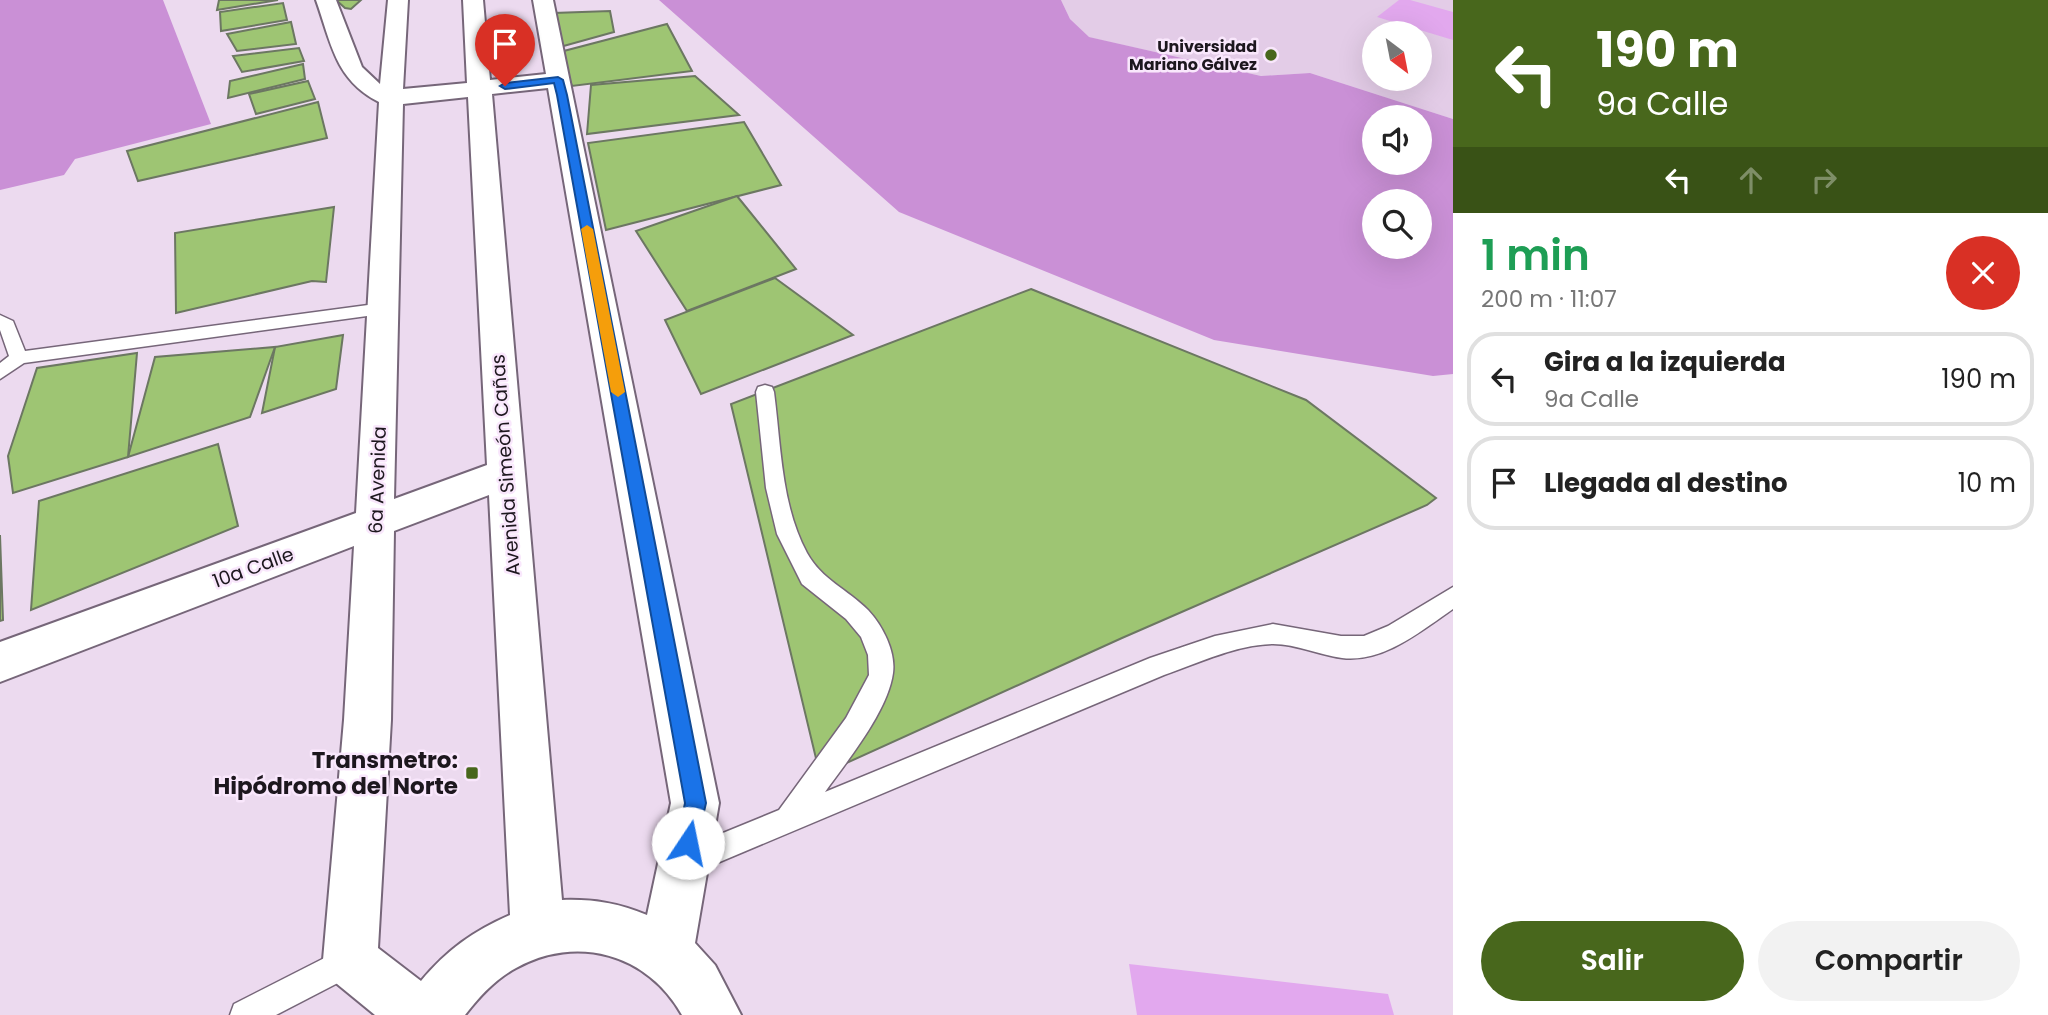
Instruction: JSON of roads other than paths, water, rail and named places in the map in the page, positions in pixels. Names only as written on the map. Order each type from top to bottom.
[{"type":"street","points":[[326,0],[352,70],[370,88],[390,98],[558,80]]},
{"type":"street","name":"6a Avenida","points":[[350,960],[359,871],[390,98],[398,0]]},
{"type":"street","name":"Avenida Simeón Cañas","points":[[474,0],[538,930]]},
{"type":"street","points":[[543,0],[695,803],[666,952]]},
{"type":"street","name":"10a Calle","points":[[0,662],[506,473]]},
{"type":"street","points":[[429,1015],[458,979],[496,949],[538,930],[582,923],[627,931],[666,952],[702,989],[713,1015]]},
{"type":"street","points":[[350,960],[419,1015]]},
{"type":"lane","points":[[0,373],[19,358],[383,309]]},
{"type":"lane","points":[[0,321],[7,325],[19,358]]},
{"type":"lane","points":[[765,392],[779,503],[790,541],[810,577],[830,597],[865,622],[878,644],[881,674],[869,703],[789,818]]},
{"type":"lane","points":[[684,863],[1159,666],[1235,640],[1275,634],[1364,648],[1391,636],[1453,597]]},
{"type":"lane","points":[[246,1015],[350,960]]},
{"type":"place","name":"Universidad Mariano Gálvez","points":[[1271,55]]},
{"type":"place","name":"Transmetro: Hipódromo del Norte","points":[[472,773]]}]
